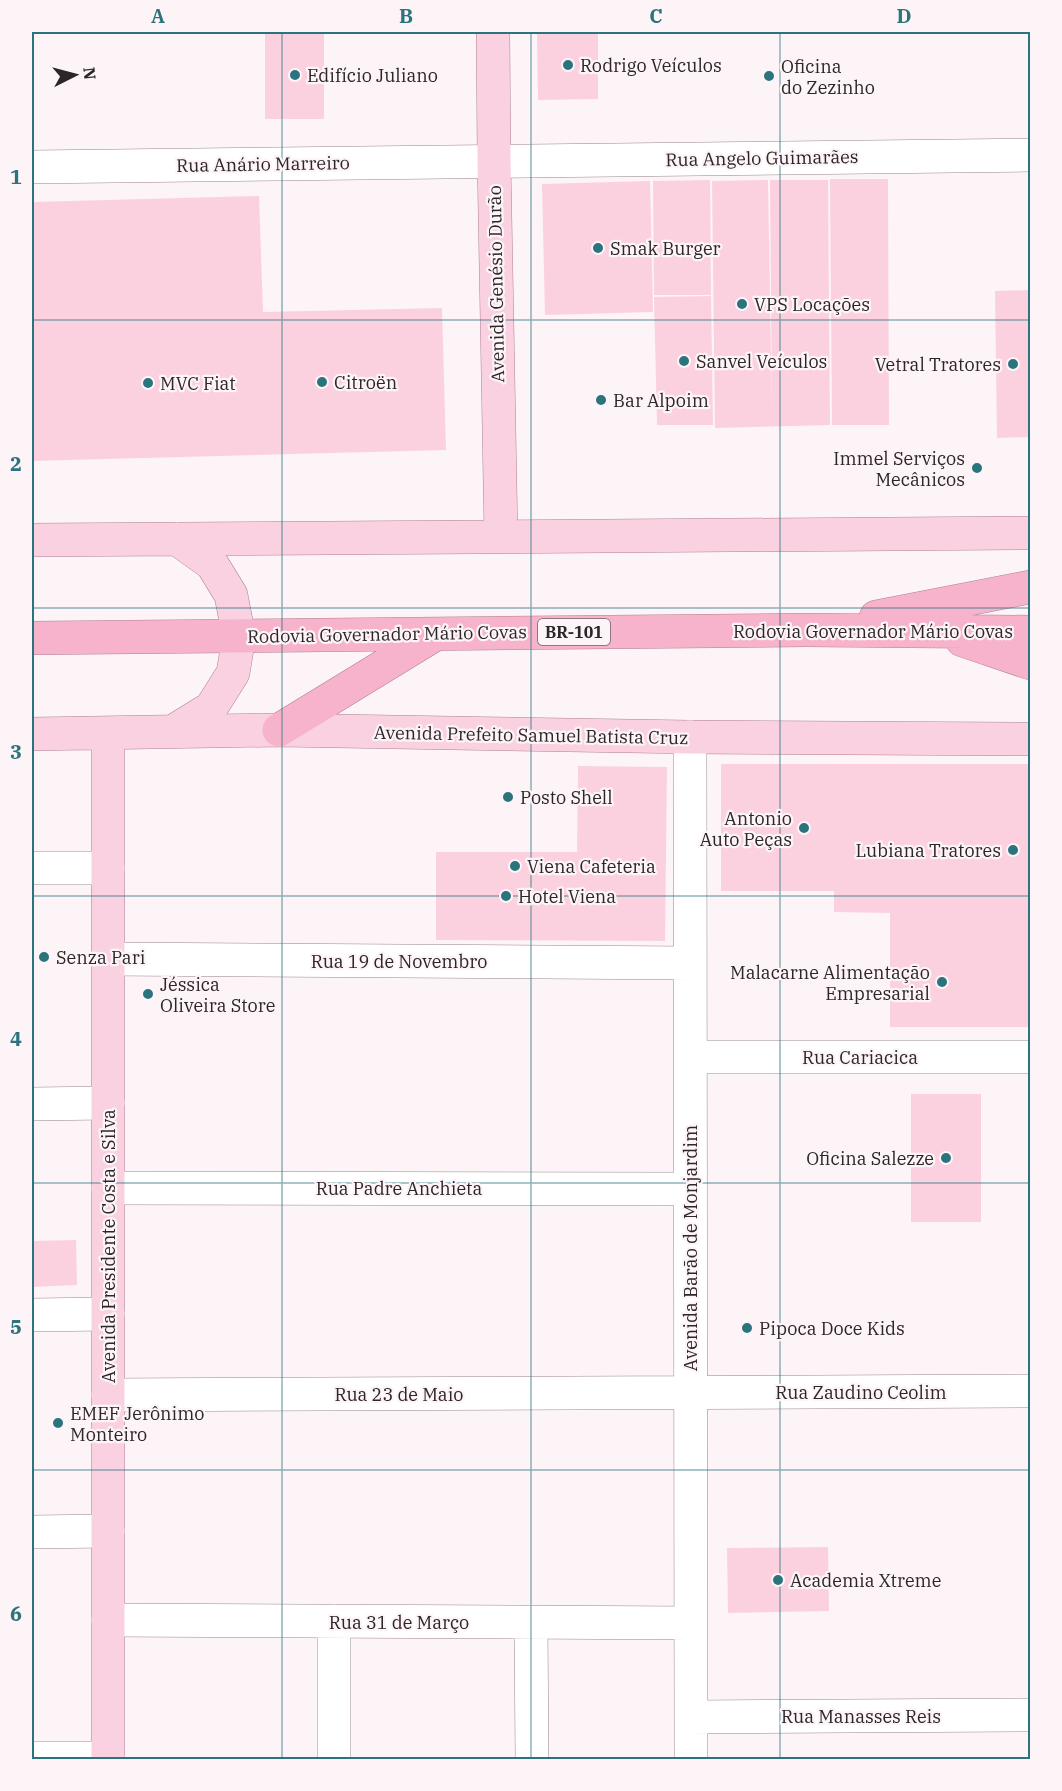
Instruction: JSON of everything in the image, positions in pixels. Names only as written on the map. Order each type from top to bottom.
[{"type":"highway","points":[[806,630],[1030,587]]},
{"type":"highway","name":"Rodovia Governador Mário Covas","points":[[32,638],[806,630],[1030,632]]},
{"type":"highway","points":[[937,631],[1030,663]]},
{"type":"highway","points":[[279,730],[438,633]]},
{"type":"main road","name":"Avenida Genésio Durão","points":[[493,32],[501,536]]},
{"type":"main road","points":[[32,540],[1030,533]]},
{"type":"main road","points":[[172,732],[211,708],[233,673],[239,637],[231,595],[212,564],[177,539]]},
{"type":"main road","name":"Avenida Prefeito Samuel Batista Cruz","points":[[32,734],[279,730],[690,738],[1030,739]]},
{"type":"main road","name":"Avenida Presidente Costa e Silva","points":[[108,733],[108,1759]]},
{"type":"street","name":"Rua Angelo Guimarães","points":[[494,160],[1030,155]]},
{"type":"street","name":"Rua Anário Marreiro","points":[[32,167],[494,160]]},
{"type":"street","name":"Avenida Barão de Monjardim","points":[[690,738],[691,1760]]},
{"type":"street","points":[[32,868],[108,868]]},
{"type":"street","name":"Rua 19 de Novembro","points":[[108,959],[690,963]]},
{"type":"street","name":"Rua Cariacica","points":[[690,1057],[1030,1057]]},
{"type":"street","points":[[32,1104],[108,1103]]},
{"type":"street","name":"Rua Padre Anchieta","points":[[108,1188],[690,1189]]},
{"type":"street","points":[[32,1315],[108,1314]]},
{"type":"street","name":"Rua Zaudino Ceolim","points":[[691,1393],[1030,1391]]},
{"type":"street","name":"Rua 23 de Maio","points":[[108,1395],[691,1393]]},
{"type":"street","points":[[32,1532],[108,1531]]},
{"type":"street","name":"Rua 31 de Março","points":[[108,1620],[691,1623]]},
{"type":"street","points":[[334,1621],[334,1760]]},
{"type":"street","points":[[531,1622],[531,1760]]},
{"type":"street","name":"Rua Manasses Reis","points":[[691,1717],[1030,1715]]},
{"type":"street","points":[[32,1758],[108,1759]]},
{"type":"building","name":"Edifício Juliano","points":[[265,32],[324,32],[324,119],[265,119]]},
{"type":"building","name":"Rodrigo Veículos","points":[[537,32],[598,32],[598,99],[538,100]]},
{"type":"building","points":[[830,179],[888,179],[889,425],[832,425]]},
{"type":"building","points":[[710,180],[711,295],[654,295],[653,181]]},
{"type":"building","points":[[768,180],[772,416],[770,180],[828,180],[830,425],[715,428],[712,181]]},
{"type":"building","name":"Smak Burger","points":[[650,181],[653,312],[545,315],[542,184]]},
{"type":"building","name":"MVC Fiat","points":[[259,196],[263,312],[442,308],[446,450],[32,461],[32,202]]},
{"type":"building","name":"Vetral Tratores","points":[[1030,290],[1030,437],[997,438],[995,291]]},
{"type":"building","name":"Sanvel Veículos","points":[[711,296],[713,425],[657,425],[654,297]]},
{"type":"building","points":[[721,764],[1030,764],[1030,1027],[890,1027],[890,913],[834,912],[834,891],[721,891]]},
{"type":"building","points":[[578,766],[667,767],[665,941],[436,940],[436,852],[577,852]]},
{"type":"building","name":"Oficina Salezze","points":[[911,1094],[981,1094],[981,1222],[911,1222]]},
{"type":"building","points":[[76,1240],[77,1285],[32,1287],[32,1241]]},
{"type":"building","name":"Academia Xtreme","points":[[828,1547],[829,1611],[728,1613],[727,1548]]},
{"type":"place","name":"Rodrigo Veículos","points":[[568,65]]},
{"type":"place","name":"Edifício Juliano","points":[[295,75]]},
{"type":"place","name":"Oficina do Zezinho","points":[[769,76]]},
{"type":"place","name":"Smak Burger","points":[[598,248]]},
{"type":"place","name":"VPS Locações","points":[[742,304]]},
{"type":"place","name":"Sanvel Veículos","points":[[684,361]]},
{"type":"place","name":"Vetral Tratores","points":[[1013,364]]},
{"type":"place","name":"Citroën","points":[[322,382]]},
{"type":"place","name":"MVC Fiat","points":[[148,383]]},
{"type":"place","name":"Bar Alpoim","points":[[601,400]]},
{"type":"place","name":"Immel Serviços Mecânicos","points":[[977,468]]},
{"type":"place","name":"Posto Shell","points":[[508,797]]},
{"type":"place","name":"Antonio Auto Peças","points":[[804,828]]},
{"type":"place","name":"Lubiana Tratores","points":[[1013,850]]},
{"type":"place","name":"Viena Cafeteria","points":[[515,866]]},
{"type":"place","name":"Hotel Viena","points":[[506,896]]},
{"type":"place","name":"Senza Pari","points":[[44,957]]},
{"type":"place","name":"Malacarne Alimentação Empresarial","points":[[942,982]]},
{"type":"place","name":"Jéssica Oliveira Store","points":[[148,994]]},
{"type":"place","name":"Oficina Salezze","points":[[946,1158]]},
{"type":"place","name":"Pipoca Doce Kids","points":[[747,1328]]},
{"type":"place","name":"EMEF Jerônimo Monteiro","points":[[58,1423]]},
{"type":"place","name":"Academia Xtreme","points":[[778,1580]]}]
